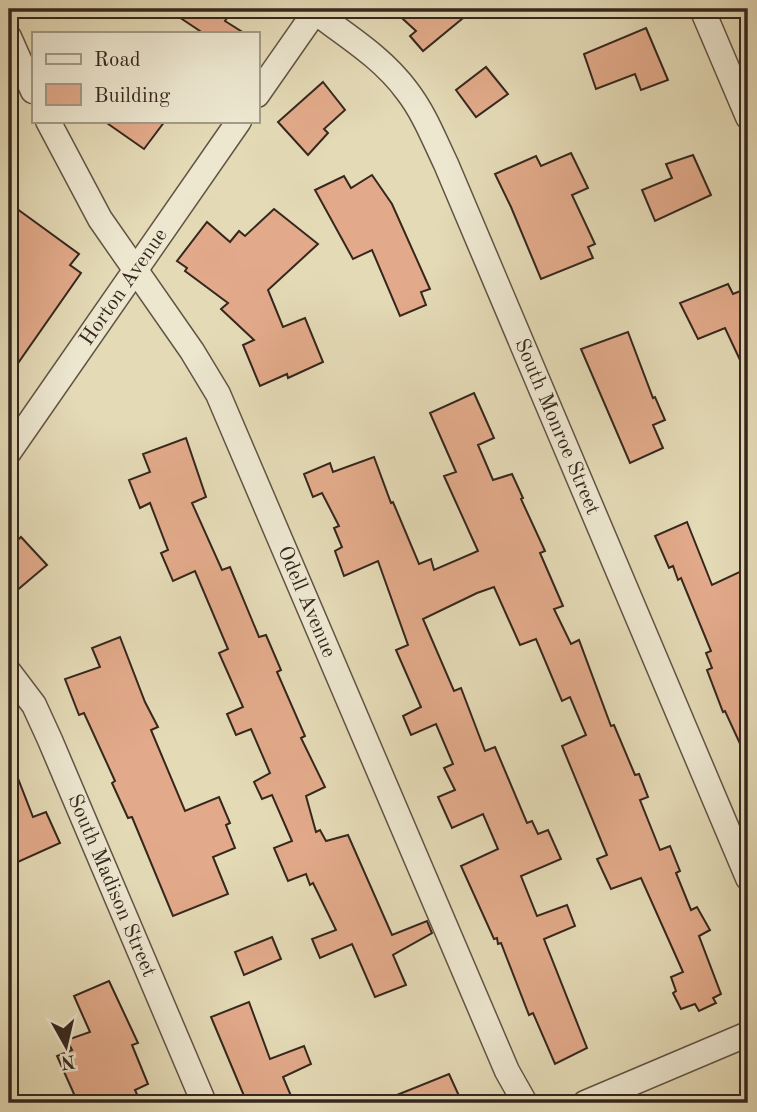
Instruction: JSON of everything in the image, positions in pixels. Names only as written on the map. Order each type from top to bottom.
[{"type":"street","points":[[702,9],[748,117]]},
{"type":"street","points":[[259,92],[316,11]]},
{"type":"street","name":"South Monroe Street","points":[[316,11],[376,57],[407,91],[421,113],[446,164],[748,878]]},
{"type":"street","points":[[9,37],[32,89]]},
{"type":"street","name":"Odell Avenue","points":[[49,122],[100,219],[192,351],[223,405],[507,1071],[525,1103]]},
{"type":"street","name":"Horton Avenue","points":[[9,452],[238,122]]},
{"type":"street","name":"South Madison Street","points":[[9,672],[34,705],[50,740],[204,1103]]},
{"type":"street","points":[[585,1103],[748,1034]]},
{"type":"building","points":[[167,9],[233,9],[225,21],[242,32],[202,32]]},
{"type":"building","points":[[416,9],[474,9],[423,51],[410,36],[416,31],[403,19]]},
{"type":"building","points":[[646,28],[668,80],[641,90],[635,74],[596,89],[584,54]]},
{"type":"building","points":[[486,67],[508,94],[476,117],[456,90]]},
{"type":"building","points":[[323,82],[345,110],[324,129],[328,133],[308,155],[278,122]]},
{"type":"building","points":[[105,122],[164,122],[144,149]]},
{"type":"building","points":[[571,153],[588,188],[572,195],[595,244],[588,247],[593,258],[541,279],[495,174],[536,156],[541,166]]},
{"type":"building","points":[[693,155],[711,195],[655,221],[642,190],[672,178],[666,164]]},
{"type":"building","points":[[372,175],[392,204],[430,289],[421,292],[426,305],[400,316],[372,250],[353,259],[315,190],[344,176],[351,188]]},
{"type":"building","points":[[9,203],[79,254],[70,265],[81,273],[9,376]]},
{"type":"building","points":[[274,209],[318,244],[268,290],[283,327],[305,318],[323,362],[288,378],[287,374],[260,386],[243,345],[254,340],[221,309],[228,303],[185,271],[187,268],[177,261],[207,222],[230,242],[239,231],[245,236]]},
{"type":"building","points":[[728,284],[733,294],[748,288],[748,377],[725,328],[698,339],[680,303]]},
{"type":"building","points":[[628,332],[653,398],[655,397],[665,420],[653,425],[663,448],[630,463],[581,349]]},
{"type":"building","points":[[474,393],[494,438],[478,445],[493,480],[512,474],[523,498],[521,499],[545,551],[540,553],[563,606],[554,609],[571,644],[579,640],[611,726],[614,725],[635,775],[639,774],[648,797],[640,800],[660,850],[670,846],[680,871],[676,873],[691,910],[697,907],[710,930],[699,936],[721,994],[713,998],[716,1003],[699,1011],[695,1004],[681,1009],[673,993],[676,991],[671,977],[683,972],[641,878],[611,889],[597,859],[607,855],[562,746],[586,735],[570,697],[562,701],[536,639],[520,645],[494,587],[477,593],[423,619],[454,691],[461,688],[485,751],[495,747],[527,823],[532,821],[538,834],[548,830],[561,859],[521,876],[537,916],[567,905],[575,926],[544,939],[587,1048],[555,1064],[533,1013],[529,1015],[501,943],[498,944],[497,938],[494,939],[461,866],[498,849],[483,814],[452,828],[438,797],[455,790],[444,768],[453,764],[436,724],[411,735],[403,716],[421,707],[396,650],[408,645],[378,561],[344,576],[335,551],[342,547],[334,528],[339,526],[322,493],[313,497],[304,474],[330,463],[333,472],[374,457],[391,503],[393,502],[419,564],[431,559],[434,570],[478,551],[444,476],[456,472],[430,413]]},
{"type":"building","points":[[186,438],[206,497],[192,503],[222,570],[230,567],[259,637],[266,635],[281,670],[277,672],[305,736],[301,738],[325,787],[306,796],[316,832],[320,830],[326,841],[348,835],[392,935],[427,921],[432,933],[393,955],[406,985],[375,997],[352,944],[320,958],[312,939],[336,930],[313,883],[310,885],[306,874],[288,881],[274,848],[292,841],[272,795],[262,799],[254,782],[270,773],[251,729],[236,735],[227,714],[243,707],[219,653],[228,649],[195,571],[173,581],[161,553],[168,550],[150,503],[140,508],[129,480],[150,472],[143,454]]},
{"type":"building","points":[[687,522],[712,585],[748,568],[748,761],[725,711],[723,712],[707,670],[712,668],[706,653],[711,651],[681,578],[678,580],[673,566],[669,568],[655,536]]},
{"type":"building","points":[[21,537],[47,565],[9,597],[9,548]]},
{"type":"building","points":[[120,637],[145,702],[158,727],[151,730],[185,811],[219,797],[230,823],[226,825],[235,848],[213,857],[228,894],[173,916],[132,817],[128,818],[112,783],[115,781],[84,713],[79,715],[65,679],[100,667],[92,648]]},
{"type":"building","points":[[10,758],[33,817],[46,812],[60,843],[9,866]]},
{"type":"building","points":[[272,937],[281,959],[244,975],[235,952]]},
{"type":"building","points":[[109,981],[138,1043],[132,1045],[148,1084],[135,1090],[141,1103],[78,1103],[57,1056],[72,1050],[67,1040],[90,1032],[74,996]]},
{"type":"building","points":[[249,1002],[270,1059],[304,1046],[311,1064],[283,1077],[294,1103],[247,1103],[211,1017]]},
{"type":"building","points":[[449,1074],[460,1098],[448,1103],[377,1103]]}]
